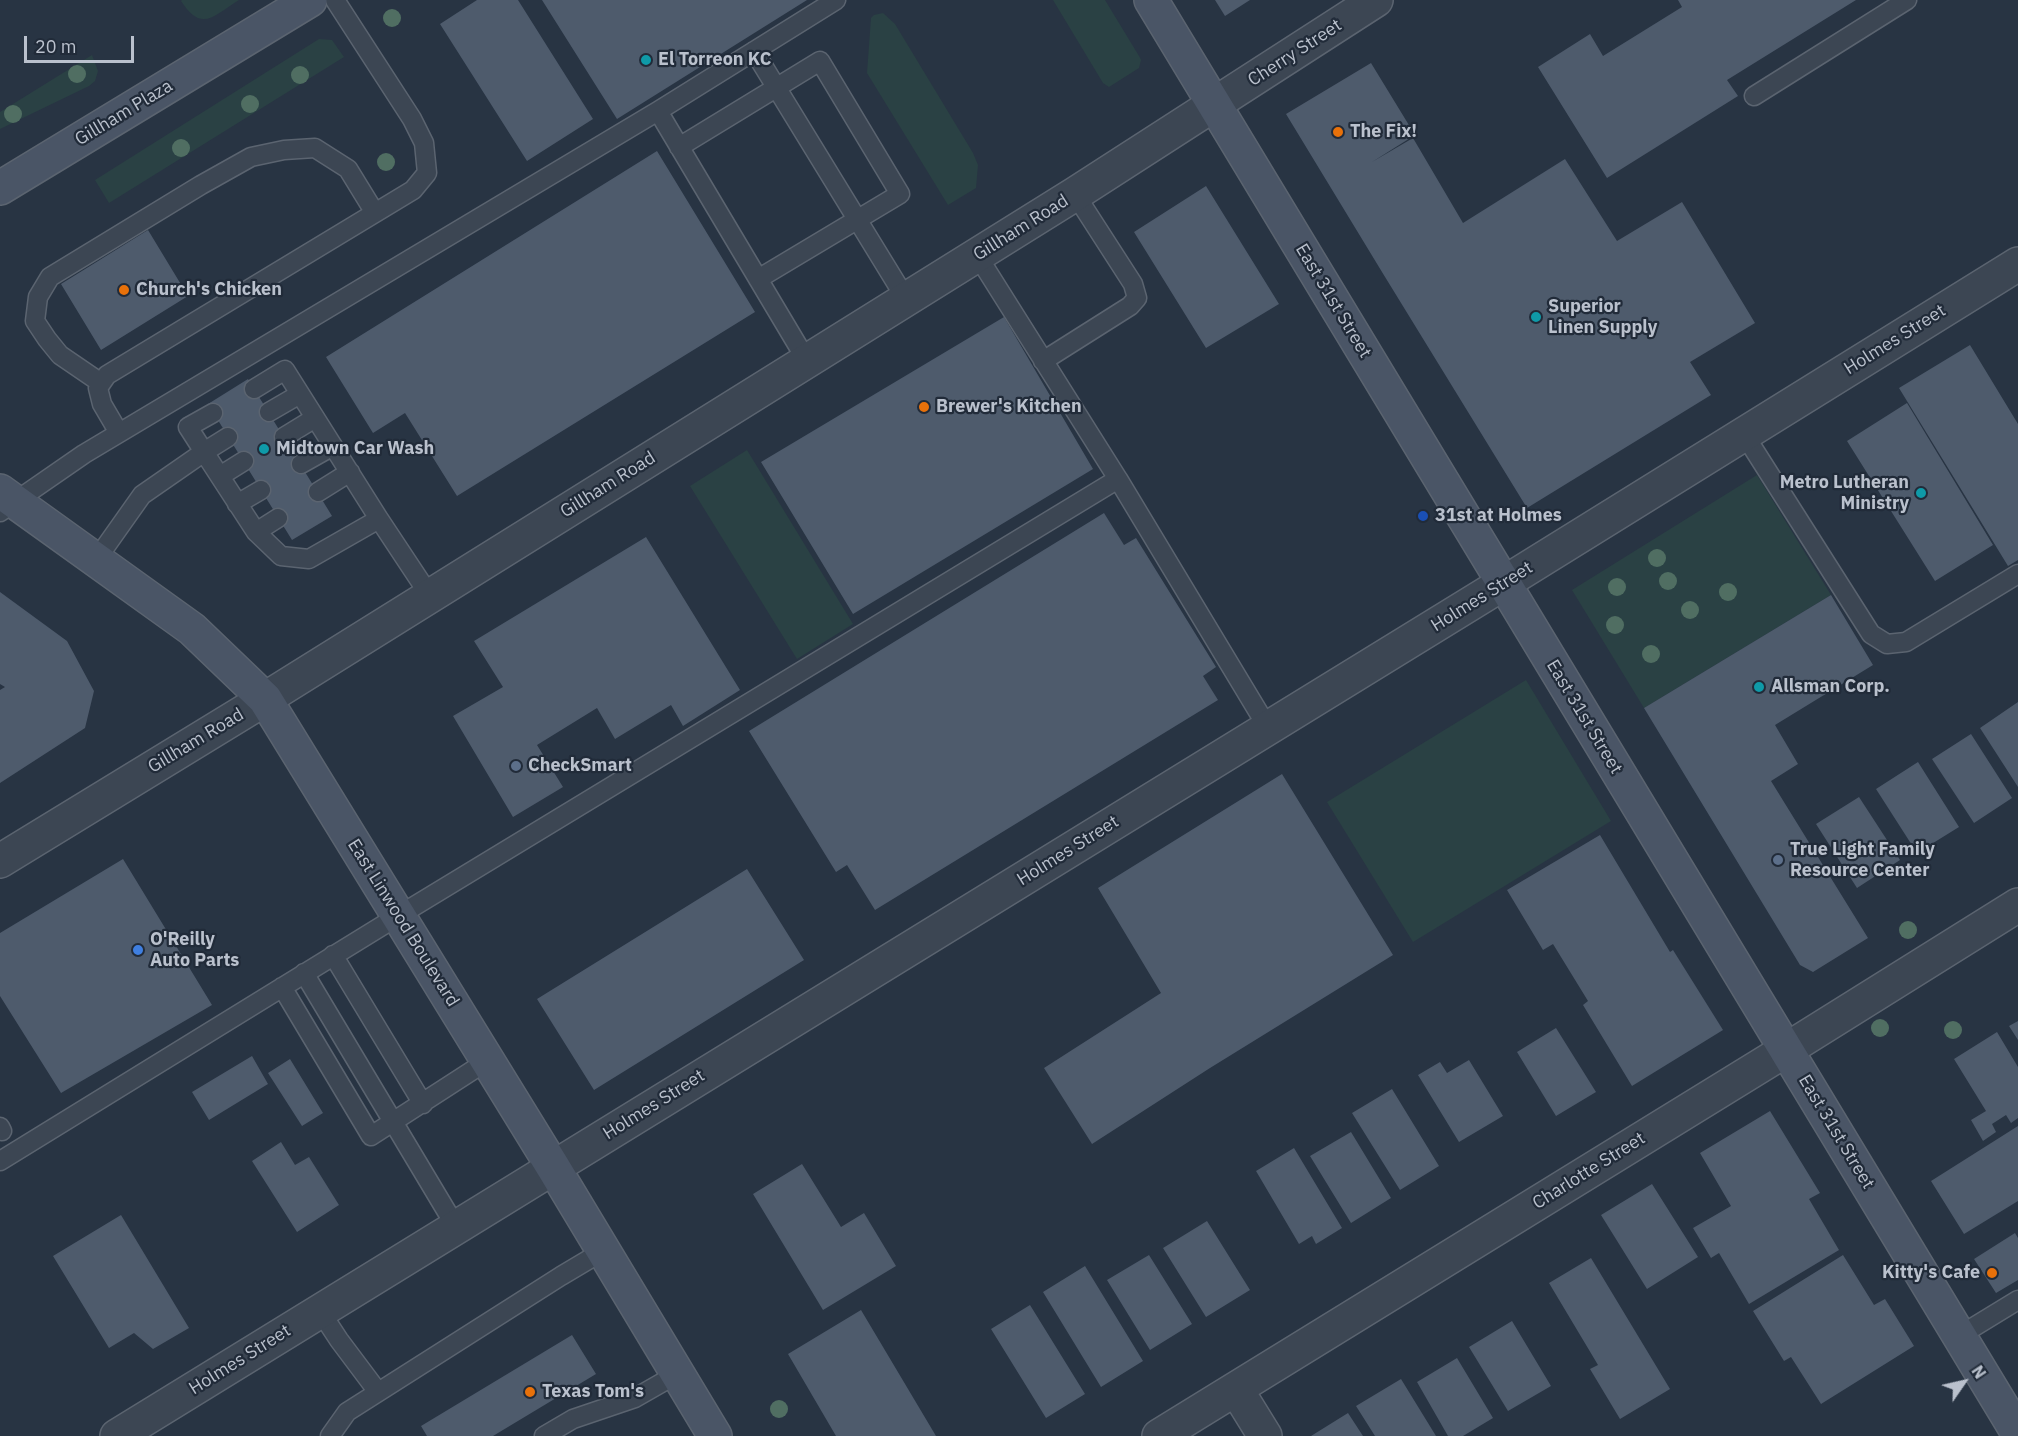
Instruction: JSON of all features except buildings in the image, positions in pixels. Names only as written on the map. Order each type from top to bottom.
[{"type":"main road","name":"Gillham Plaza","points":[[0,188],[310,0]]},
{"type":"main road","name":"East 31st Street","points":[[1151,0],[2018,1433]]},
{"type":"main road","points":[[0,471],[5,501]]},
{"type":"main road","name":"East Linwood Boulevard","points":[[5,501],[96,560],[192,629],[265,699],[553,1167],[715,1436]]},
{"type":"street","name":"Cherry Street","points":[[1214,105],[1376,0]]},
{"type":"street","name":"Gillham Road","points":[[0,861],[265,699],[1214,105]]},
{"type":"street","name":"Holmes Street","points":[[117,1436],[2018,264]]},
{"type":"street","name":"Charlotte Street","points":[[1159,1436],[2018,905]]},
{"type":"street","points":[[1236,1389],[1265,1436]]},
{"type":"lane","points":[[119,433],[102,404],[98,388],[107,375],[413,190],[427,173],[424,142],[412,119],[335,0]]},
{"type":"lane","points":[[5,501],[658,111],[836,0]]},
{"type":"lane","points":[[1754,96],[1907,0]]},
{"type":"lane","points":[[754,51],[906,299]]},
{"type":"lane","points":[[679,147],[820,61],[900,194],[758,279]]},
{"type":"lane","points":[[658,111],[807,361]]},
{"type":"lane","points":[[100,383],[60,355],[46,339],[35,321],[38,297],[50,278],[251,157],[284,150],[315,148],[348,169],[375,213]]},
{"type":"lane","points":[[1043,361],[1130,306],[1137,298],[1133,284],[1075,194]]},
{"type":"lane","points":[[977,255],[1118,479],[1268,728]]},
{"type":"lane","points":[[254,389],[285,370],[430,596]]},
{"type":"lane","points":[[269,412],[300,394]]},
{"type":"lane","points":[[213,413],[188,427],[256,532],[281,556],[309,559],[379,519]]},
{"type":"lane","points":[[284,436],[315,418]]},
{"type":"lane","points":[[1744,434],[1871,633],[1887,644],[1906,642],[2018,574]]},
{"type":"lane","points":[[96,560],[142,495],[228,436]]},
{"type":"lane","points":[[301,465],[333,446]]},
{"type":"lane","points":[[220,476],[244,461]]},
{"type":"lane","points":[[318,492],[350,472]]},
{"type":"lane","points":[[0,1161],[398,915],[1118,479]]},
{"type":"lane","points":[[237,504],[261,490]]},
{"type":"lane","points":[[256,532],[278,518]]},
{"type":"lane","points":[[333,956],[423,1104]]},
{"type":"lane","points":[[304,973],[456,1227]]},
{"type":"lane","points":[[282,987],[371,1136],[487,1060]]},
{"type":"lane","points":[[330,1436],[347,1412],[603,1251]]},
{"type":"lane","points":[[1959,1336],[2018,1300]]},
{"type":"lane","points":[[320,1311],[378,1392]]},
{"type":"lane","points":[[544,1436],[573,1419],[635,1398],[677,1374]]},
{"type":"green space","points":[[182,0],[239,0],[215,16],[202,19],[188,11]]},
{"type":"green space","points":[[1053,0],[1105,0],[1141,60],[1139,68],[1109,87],[1103,83]]},
{"type":"green space","points":[[883,13],[895,24],[978,165],[976,188],[948,205],[867,73],[871,18]]},
{"type":"green space","points":[[319,39],[332,40],[344,57],[109,203],[95,180]]},
{"type":"green space","points":[[92,55],[98,71],[95,81],[89,86],[0,129],[0,112]]},
{"type":"green space","points":[[747,450],[853,624],[797,659],[690,486]]},
{"type":"green space","points":[[1757,475],[1831,595],[1644,708],[1572,590]]},
{"type":"green space","points":[[1526,680],[1611,821],[1413,942],[1327,802]]},
{"type":"place","name":"El Torreon KC","points":[[646,60]]},
{"type":"place","name":"The Fix!","points":[[1338,132]]},
{"type":"place","name":"Church's Chicken","points":[[124,290]]},
{"type":"place","name":"Superior Linen Supply","points":[[1536,317]]},
{"type":"place","name":"Brewer's Kitchen","points":[[924,407]]},
{"type":"place","name":"Midtown Car Wash","points":[[264,449]]},
{"type":"place","name":"Metro Lutheran Ministry","points":[[1921,493]]},
{"type":"place","name":"31st at Holmes","points":[[1423,516]]},
{"type":"place","name":"Allsman Corp.","points":[[1759,687]]},
{"type":"place","name":"CheckSmart","points":[[516,766]]},
{"type":"place","name":"True Light Family Resource Center","points":[[1778,860]]},
{"type":"place","name":"O'Reilly Auto Parts","points":[[138,950]]},
{"type":"place","name":"Kitty's Cafe","points":[[1992,1273]]},
{"type":"place","name":"Texas Tom's","points":[[530,1392]]}]
